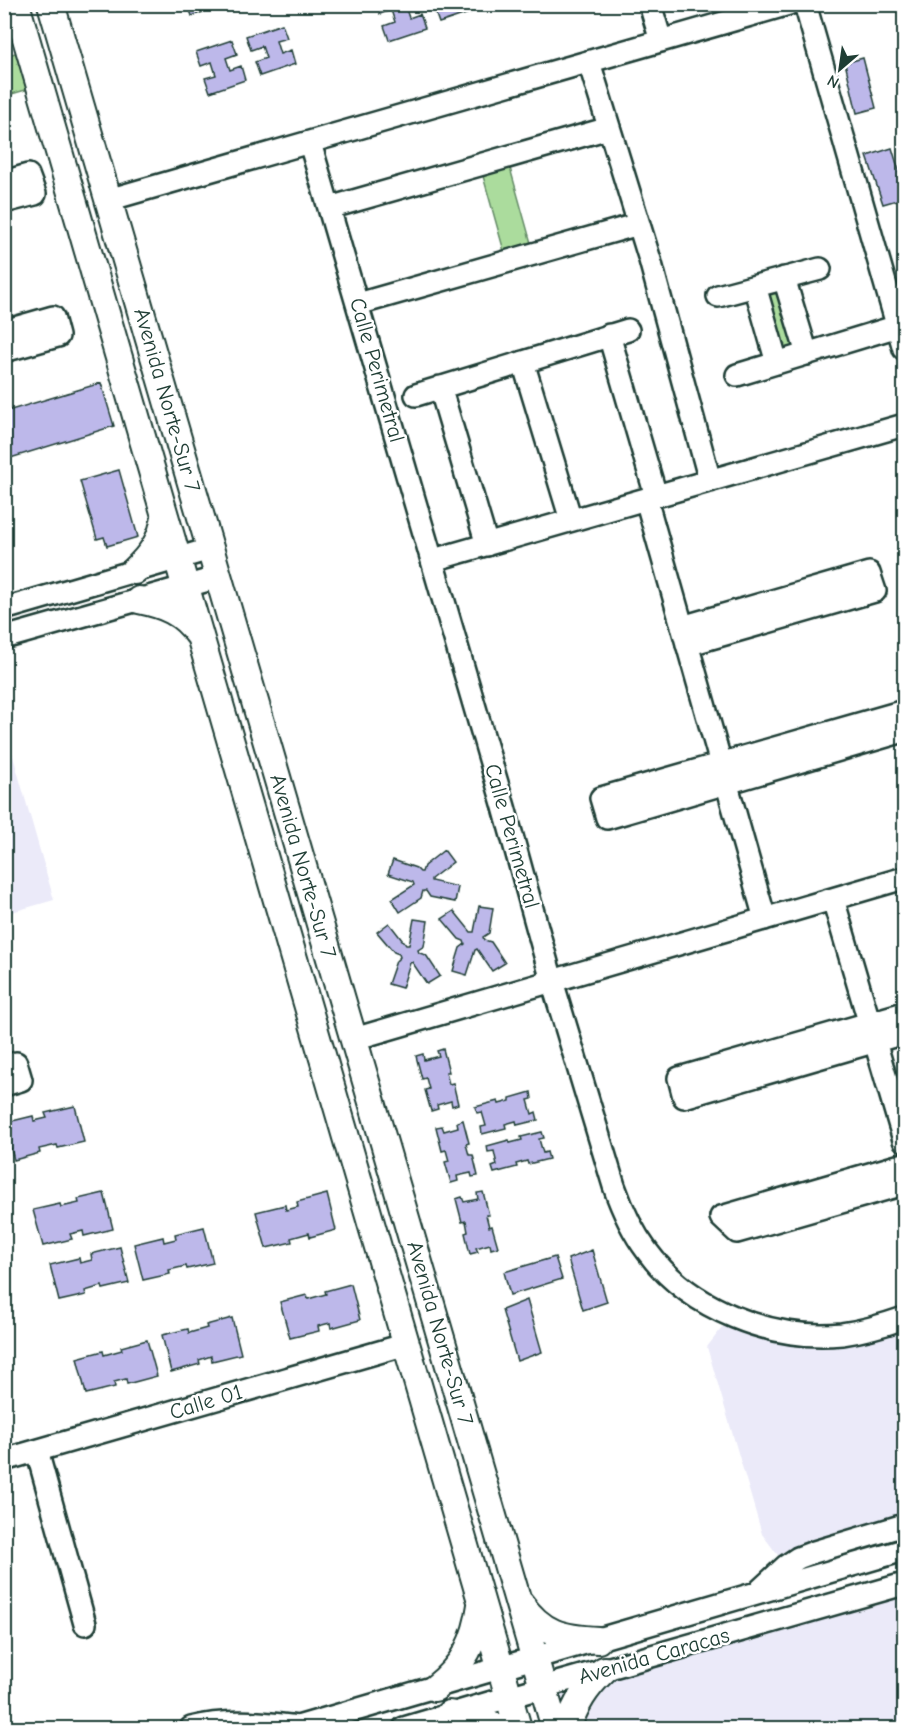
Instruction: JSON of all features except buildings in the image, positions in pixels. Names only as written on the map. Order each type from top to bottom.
[{"type":"main road","name":"Avenida Norte-Sur 7","points":[[16,4],[518,1728]]},
{"type":"main road","name":"Avenida Norte-Sur 7","points":[[51,4],[555,1728]]},
{"type":"main road","points":[[134,571],[145,561],[157,544],[165,516]]},
{"type":"main road","points":[[139,600],[170,608],[184,616],[201,638]]},
{"type":"main road","points":[[517,1599],[541,1626],[556,1634],[572,1639],[598,1640]]},
{"type":"main road","points":[[435,1688],[449,1677],[467,1651],[479,1622],[482,1602]]},
{"type":"main road","points":[[567,1728],[581,1696],[604,1670]]},
{"type":"main road","points":[[449,1714],[482,1720],[499,1728]]},
{"type":"street","points":[[650,4],[661,41]]},
{"type":"street","points":[[108,200],[789,4]]},
{"type":"street","points":[[805,4],[904,349]]},
{"type":"street","points":[[589,62],[639,224],[710,481]]},
{"type":"street","points":[[329,208],[609,128]]},
{"type":"street","name":"Calle Perimetral","points":[[310,142],[433,560],[552,981],[614,1186],[634,1233],[661,1267],[696,1296],[744,1321],[793,1333],[840,1334],[862,1331],[904,1318]]},
{"type":"street","points":[[4,182],[28,176],[34,194],[4,202]]},
{"type":"street","points":[[358,304],[639,224]]},
{"type":"street","points":[[718,296],[820,269]]},
{"type":"street","points":[[784,278],[807,354]]},
{"type":"street","points":[[755,286],[777,363]]},
{"type":"street","points":[[4,331],[52,317],[58,336],[4,351]]},
{"type":"street","points":[[738,375],[898,326]]},
{"type":"street","points":[[416,395],[618,333],[651,498],[684,636],[765,919]]},
{"type":"street","points":[[523,362],[571,520]]},
{"type":"street","points":[[440,387],[487,545]]},
{"type":"street","points":[[433,560],[904,425]]},
{"type":"street","points":[[4,609],[210,549]]},
{"type":"street","points":[[869,573],[875,591],[684,636],[869,573]]},
{"type":"street","points":[[4,638],[219,577]]},
{"type":"street","points":[[904,711],[723,774],[607,818],[601,798],[723,774],[904,731]]},
{"type":"street","points":[[354,1039],[904,878]]},
{"type":"street","points":[[833,899],[904,1140]]},
{"type":"street","points":[[904,1013],[873,1032],[684,1097],[681,1088],[679,1078],[873,1032],[904,1033]]},
{"type":"street","points":[[4,1067],[16,1063],[21,1080],[4,1085]]},
{"type":"street","points":[[904,1164],[721,1217],[737,1232],[904,1184]]},
{"type":"street","name":"Calle 01","points":[[4,1460],[407,1344]]},
{"type":"street","points":[[37,1451],[85,1624]]},
{"type":"street","name":"Avenida Caracas","points":[[757,1593],[798,1558],[904,1525]]},
{"type":"street","name":"Avenida Caracas","points":[[191,1728],[244,1721],[297,1728],[904,1550]]},
{"type":"street","name":"Avenida Caracas","points":[[404,1728],[904,1584]]},
{"type":"shaded area","points":[[11,749],[54,900],[5,914],[4,751]]},
{"type":"shaded area","points":[[732,1315],[793,1333],[904,1318],[904,1550],[786,1566],[762,1534],[707,1347]]},
{"type":"shaded area","points":[[904,1584],[904,1728],[555,1728],[543,1687]]},
{"type":"green space","points":[[29,49],[39,86],[5,96],[5,56]]},
{"type":"green space","points":[[510,168],[531,243],[504,251],[483,176]]},
{"type":"green space","points":[[784,278],[807,354],[777,363],[755,286]]}]
